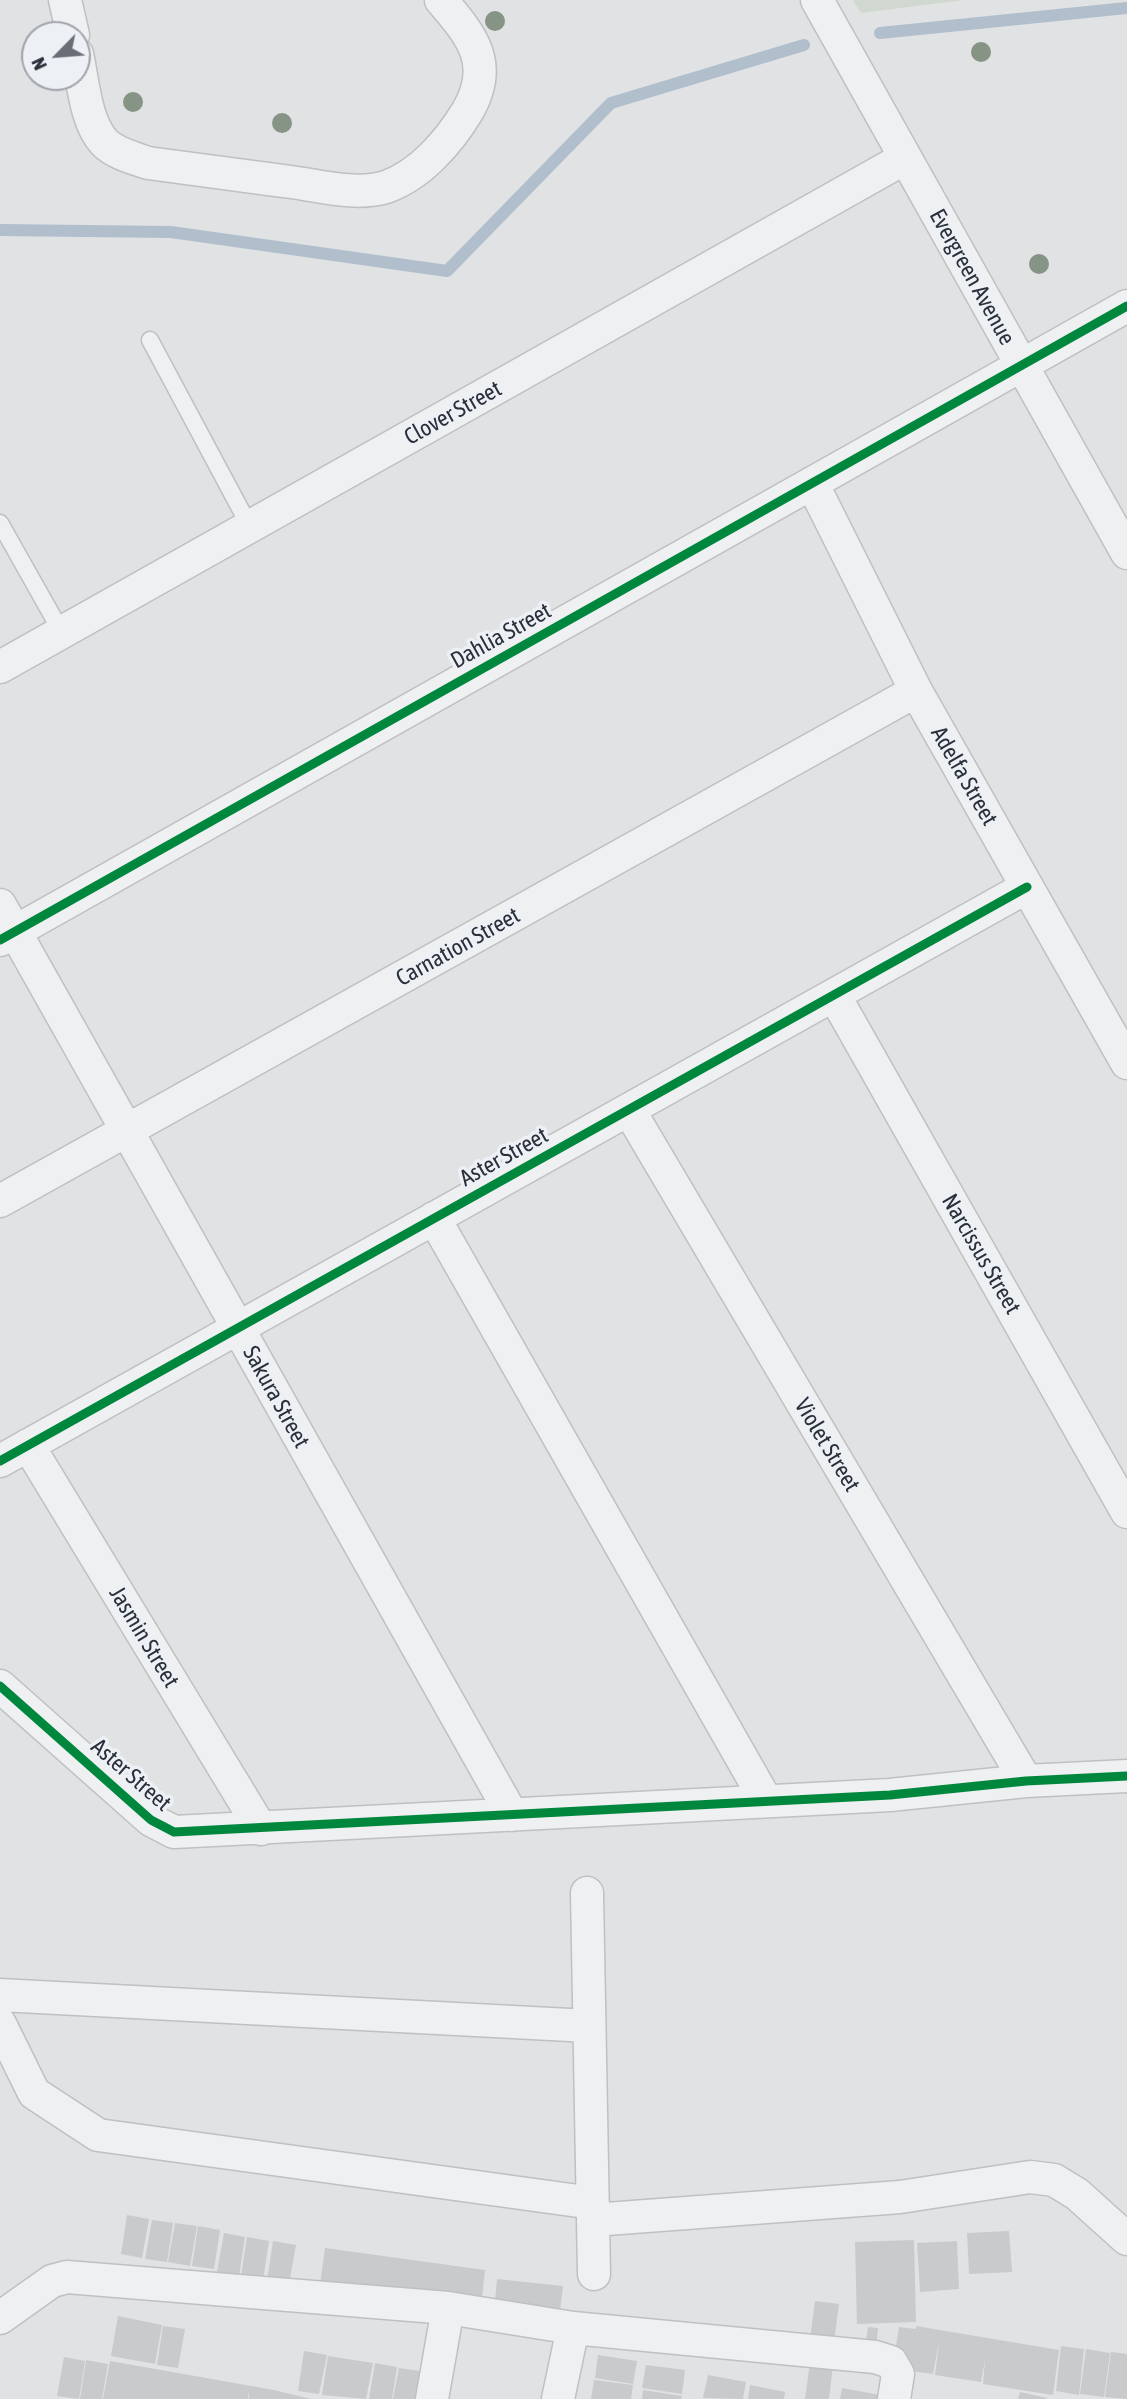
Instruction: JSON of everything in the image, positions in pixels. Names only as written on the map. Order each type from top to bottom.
[{"type":"street","points":[[65,0],[70,21]]},
{"type":"street","points":[[86,91],[93,120],[104,142],[127,156],[148,163],[349,190],[383,188],[411,176],[436,153],[466,114],[479,87],[480,57],[464,27],[441,0]]},
{"type":"street","name":"Evergreen Avenue","points":[[817,0],[1127,553]]},
{"type":"street","name":"Clover Street","points":[[0,667],[905,158]]},
{"type":"street","name":"Dahlia Street","points":[[8,936],[1127,306]]},
{"type":"street","name":"Adelfa Street","points":[[812,483],[916,691],[1127,1063]]},
{"type":"street","name":"Carnation Street","points":[[0,1201],[916,691]]},
{"type":"street","name":"Aster Street","points":[[0,1461],[1027,887]]},
{"type":"street","name":"Sakura Street","points":[[0,905],[8,936],[127,1132],[512,1815]]},
{"type":"street","name":"Narcissus Street","points":[[834,995],[1127,1513]]},
{"type":"street","name":"Violet Street","points":[[629,1110],[1026,1781]]},
{"type":"street","points":[[434,1218],[765,1800]]},
{"type":"street","name":"Jasmin Street","points":[[28,1445],[261,1829]]},
{"type":"street","name":"Aster Street","points":[[0,1686],[163,1828],[186,1832],[890,1795],[1026,1781],[1127,1776]]},
{"type":"street","points":[[587,1893],[594,2274]]},
{"type":"street","points":[[0,1995],[589,2026]]},
{"type":"street","points":[[0,2024],[34,2093],[98,2135],[593,2212],[900,2197],[1030,2177],[1054,2180],[1077,2193],[1127,2239]]},
{"type":"street","points":[[0,2318],[52,2281],[67,2277],[448,2308],[573,2328],[875,2357],[891,2362],[898,2374],[894,2399]]},
{"type":"street","points":[[432,2399],[448,2308]]},
{"type":"street","points":[[558,2399],[573,2328]]},
{"type":"lane","points":[[150,340],[250,527]]},
{"type":"lane","points":[[0,523],[62,633]]},
{"type":"shaded area","points":[[853,0],[964,0],[861,13]]},
{"type":"building","points":[[127,2215],[149,2219],[142,2258],[121,2254]]},
{"type":"building","points":[[152,2220],[173,2223],[167,2262],[145,2259]]},
{"type":"building","points":[[175,2223],[197,2226],[190,2266],[168,2262]]},
{"type":"building","points":[[198,2226],[220,2230],[214,2269],[192,2266]]},
{"type":"building","points":[[1009,2231],[1012,2272],[969,2274],[967,2233]]},
{"type":"building","points":[[224,2233],[245,2237],[239,2276],[217,2272]]},
{"type":"building","points":[[247,2237],[269,2241],[263,2280],[241,2276]]},
{"type":"building","points":[[914,2240],[916,2322],[857,2324],[855,2242]]},
{"type":"building","points":[[273,2241],[296,2245],[289,2284],[267,2281]]},
{"type":"building","points":[[957,2241],[959,2289],[920,2292],[917,2243]]},
{"type":"building","points":[[325,2248],[485,2270],[481,2307],[320,2285]]},
{"type":"building","points":[[497,2279],[563,2286],[559,2319],[494,2312]]},
{"type":"building","points":[[815,2301],[839,2304],[833,2349],[809,2346]]},
{"type":"building","points":[[118,2316],[162,2325],[155,2364],[111,2356]]},
{"type":"building","points":[[163,2326],[185,2329],[178,2368],[157,2365]]},
{"type":"building","points":[[916,2326],[1059,2350],[1053,2395],[983,2384],[985,2360],[981,2382],[935,2375],[939,2342],[933,2374],[910,2371],[911,2361],[894,2359],[899,2327],[916,2329]]},
{"type":"building","points":[[868,2327],[878,2328],[876,2350],[865,2349]]},
{"type":"building","points":[[1061,2346],[1084,2349],[1079,2395],[1056,2391]]},
{"type":"building","points":[[1086,2349],[1110,2353],[1104,2397],[1080,2394]]},
{"type":"building","points":[[304,2351],[327,2355],[319,2394],[298,2391]]},
{"type":"building","points":[[1111,2352],[1127,2354],[1127,2399],[1105,2397]]},
{"type":"building","points":[[598,2355],[637,2361],[633,2384],[595,2378]]},
{"type":"building","points":[[328,2356],[373,2363],[366,2399],[322,2395]]},
{"type":"building","points":[[64,2357],[85,2361],[79,2399],[57,2396]]},
{"type":"building","points":[[86,2360],[108,2364],[102,2399],[80,2399]]},
{"type":"building","points":[[110,2361],[311,2399],[249,2399],[249,2390],[248,2399],[103,2399]]},
{"type":"building","points":[[810,2362],[833,2365],[829,2399],[805,2399]]},
{"type":"building","points":[[375,2363],[397,2367],[392,2399],[369,2399]]},
{"type":"building","points":[[646,2365],[685,2370],[682,2394],[642,2388]]},
{"type":"building","points":[[399,2368],[420,2371],[416,2399],[393,2399]]},
{"type":"building","points":[[708,2375],[746,2382],[743,2399],[703,2398]]},
{"type":"building","points":[[594,2380],[633,2385],[631,2399],[591,2399]]},
{"type":"building","points":[[750,2385],[785,2392],[784,2399],[748,2399]]},
{"type":"building","points":[[842,2388],[891,2397],[840,2399]]},
{"type":"building","points":[[643,2390],[682,2396],[681,2399],[642,2399]]},
{"type":"building","points":[[1020,2392],[1047,2398],[1047,2399],[1018,2399]]},
{"type":"waterway","points":[[880,33],[1127,8]]},
{"type":"waterway","points":[[0,230],[171,232],[447,271],[611,103],[804,45]]},
{"type":"cycle path","points":[[0,940],[1127,306]]},
{"type":"cycle path","points":[[0,1461],[1027,887]]},
{"type":"cycle path","points":[[0,1686],[151,1820],[174,1832],[890,1795],[1026,1781],[1127,1776]]}]
